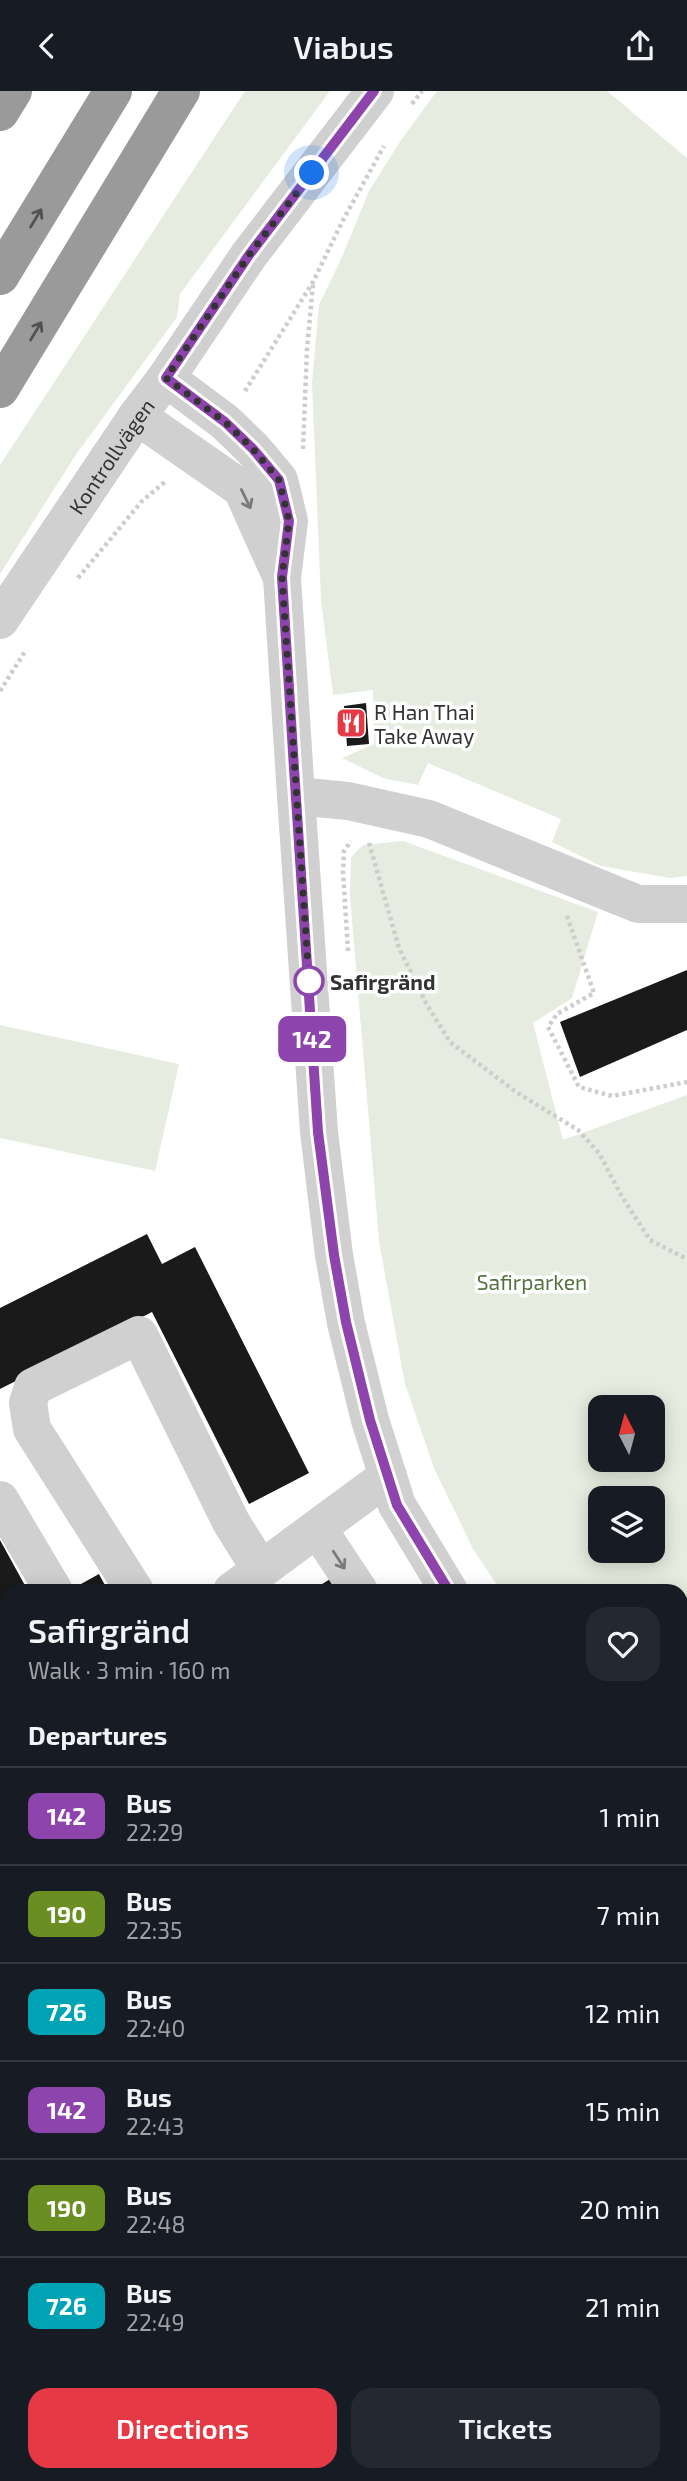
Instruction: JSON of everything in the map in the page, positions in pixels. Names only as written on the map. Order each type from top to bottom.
[{"type":"highway","points":[[0,112],[13,91]]},
{"type":"highway","points":[[0,276],[113,91]]},
{"type":"highway","points":[[0,390],[181,91]]},
{"type":"highway","points":[[123,188],[203,91]]},
{"type":"street","name":"Kontrollvägen","points":[[0,620],[249,255],[374,91]]},
{"type":"street","points":[[166,378],[225,422],[253,449],[279,480],[289,521],[282,577],[318,1132],[334,1255],[370,1420],[397,1505],[445,1584]]},
{"type":"street","points":[[137,417],[242,489],[282,577]]},
{"type":"street","points":[[296,796],[348,801],[429,819],[638,904],[687,904]]},
{"type":"street","points":[[131,1584],[32,1429],[28,1403],[33,1387],[139,1335],[231,1522],[247,1581],[388,1476]]},
{"type":"street","points":[[0,1409],[32,1429]]},
{"type":"street","points":[[0,1500],[50,1584]]},
{"type":"street","points":[[318,1529],[354,1584]]},
{"type":"path","points":[[408,109],[422,91]]},
{"type":"path","points":[[239,400],[313,282],[343,220],[388,140]]},
{"type":"path","points":[[303,461],[306,363],[313,282]]},
{"type":"path","points":[[72,585],[142,501],[170,478]]},
{"type":"path","points":[[0,691],[27,648]]},
{"type":"path","points":[[367,837],[399,948],[427,1005],[450,1041],[516,1092],[578,1130],[600,1153],[621,1195],[650,1240],[687,1259]]},
{"type":"path","points":[[563,873],[565,909],[594,992],[557,1014],[548,1027],[579,1087],[612,1096],[687,1082]]},
{"type":"green space","points":[[245,91],[330,91],[180,294],[177,317],[77,453],[0,574],[0,465]]},
{"type":"green space","points":[[437,91],[607,91],[687,158],[687,876],[670,878],[601,866],[552,842],[561,819],[428,763],[418,785],[383,778],[342,758],[374,744],[373,690],[333,695],[321,600],[312,383],[319,305],[369,191],[401,140]]},
{"type":"green space","name":"Safirparken","points":[[403,841],[598,912],[572,998],[533,1023],[563,1140],[687,1095],[687,1584],[496,1584],[473,1549],[434,1468],[405,1384],[379,1241],[350,896],[351,857],[363,845]]},
{"type":"green space","points":[[0,1025],[179,1064],[155,1171],[0,1138]]},
{"type":"building","points":[[366,703],[369,744],[347,746],[344,706]]},
{"type":"building","points":[[687,970],[687,1030],[580,1077],[560,1022]]},
{"type":"building","points":[[147,1234],[162,1264],[195,1247],[309,1473],[249,1504],[152,1312],[0,1389],[0,1308]]},
{"type":"building","points":[[0,1540],[24,1584],[0,1584]]},
{"type":"building","points":[[99,1574],[104,1584],[81,1584]]},
{"type":"building","points":[[335,1576],[340,1584],[322,1584]]},
{"type":"bus line","name":"142","points":[[374,91],[249,255],[166,378],[225,422],[253,449],[279,480],[289,521],[282,577],[318,1132],[334,1255],[346,1322],[370,1420],[397,1505],[444,1584]]},
{"type":"place","name":"R Han Thai Take Away","points":[[351,723]]},
{"type":"place","name":"Safirgränd","points":[[309,981]]},
{"type":"route","points":[[309,981],[282,577],[289,521],[279,480],[253,449],[225,422],[166,378],[249,255],[312,173]]}]
